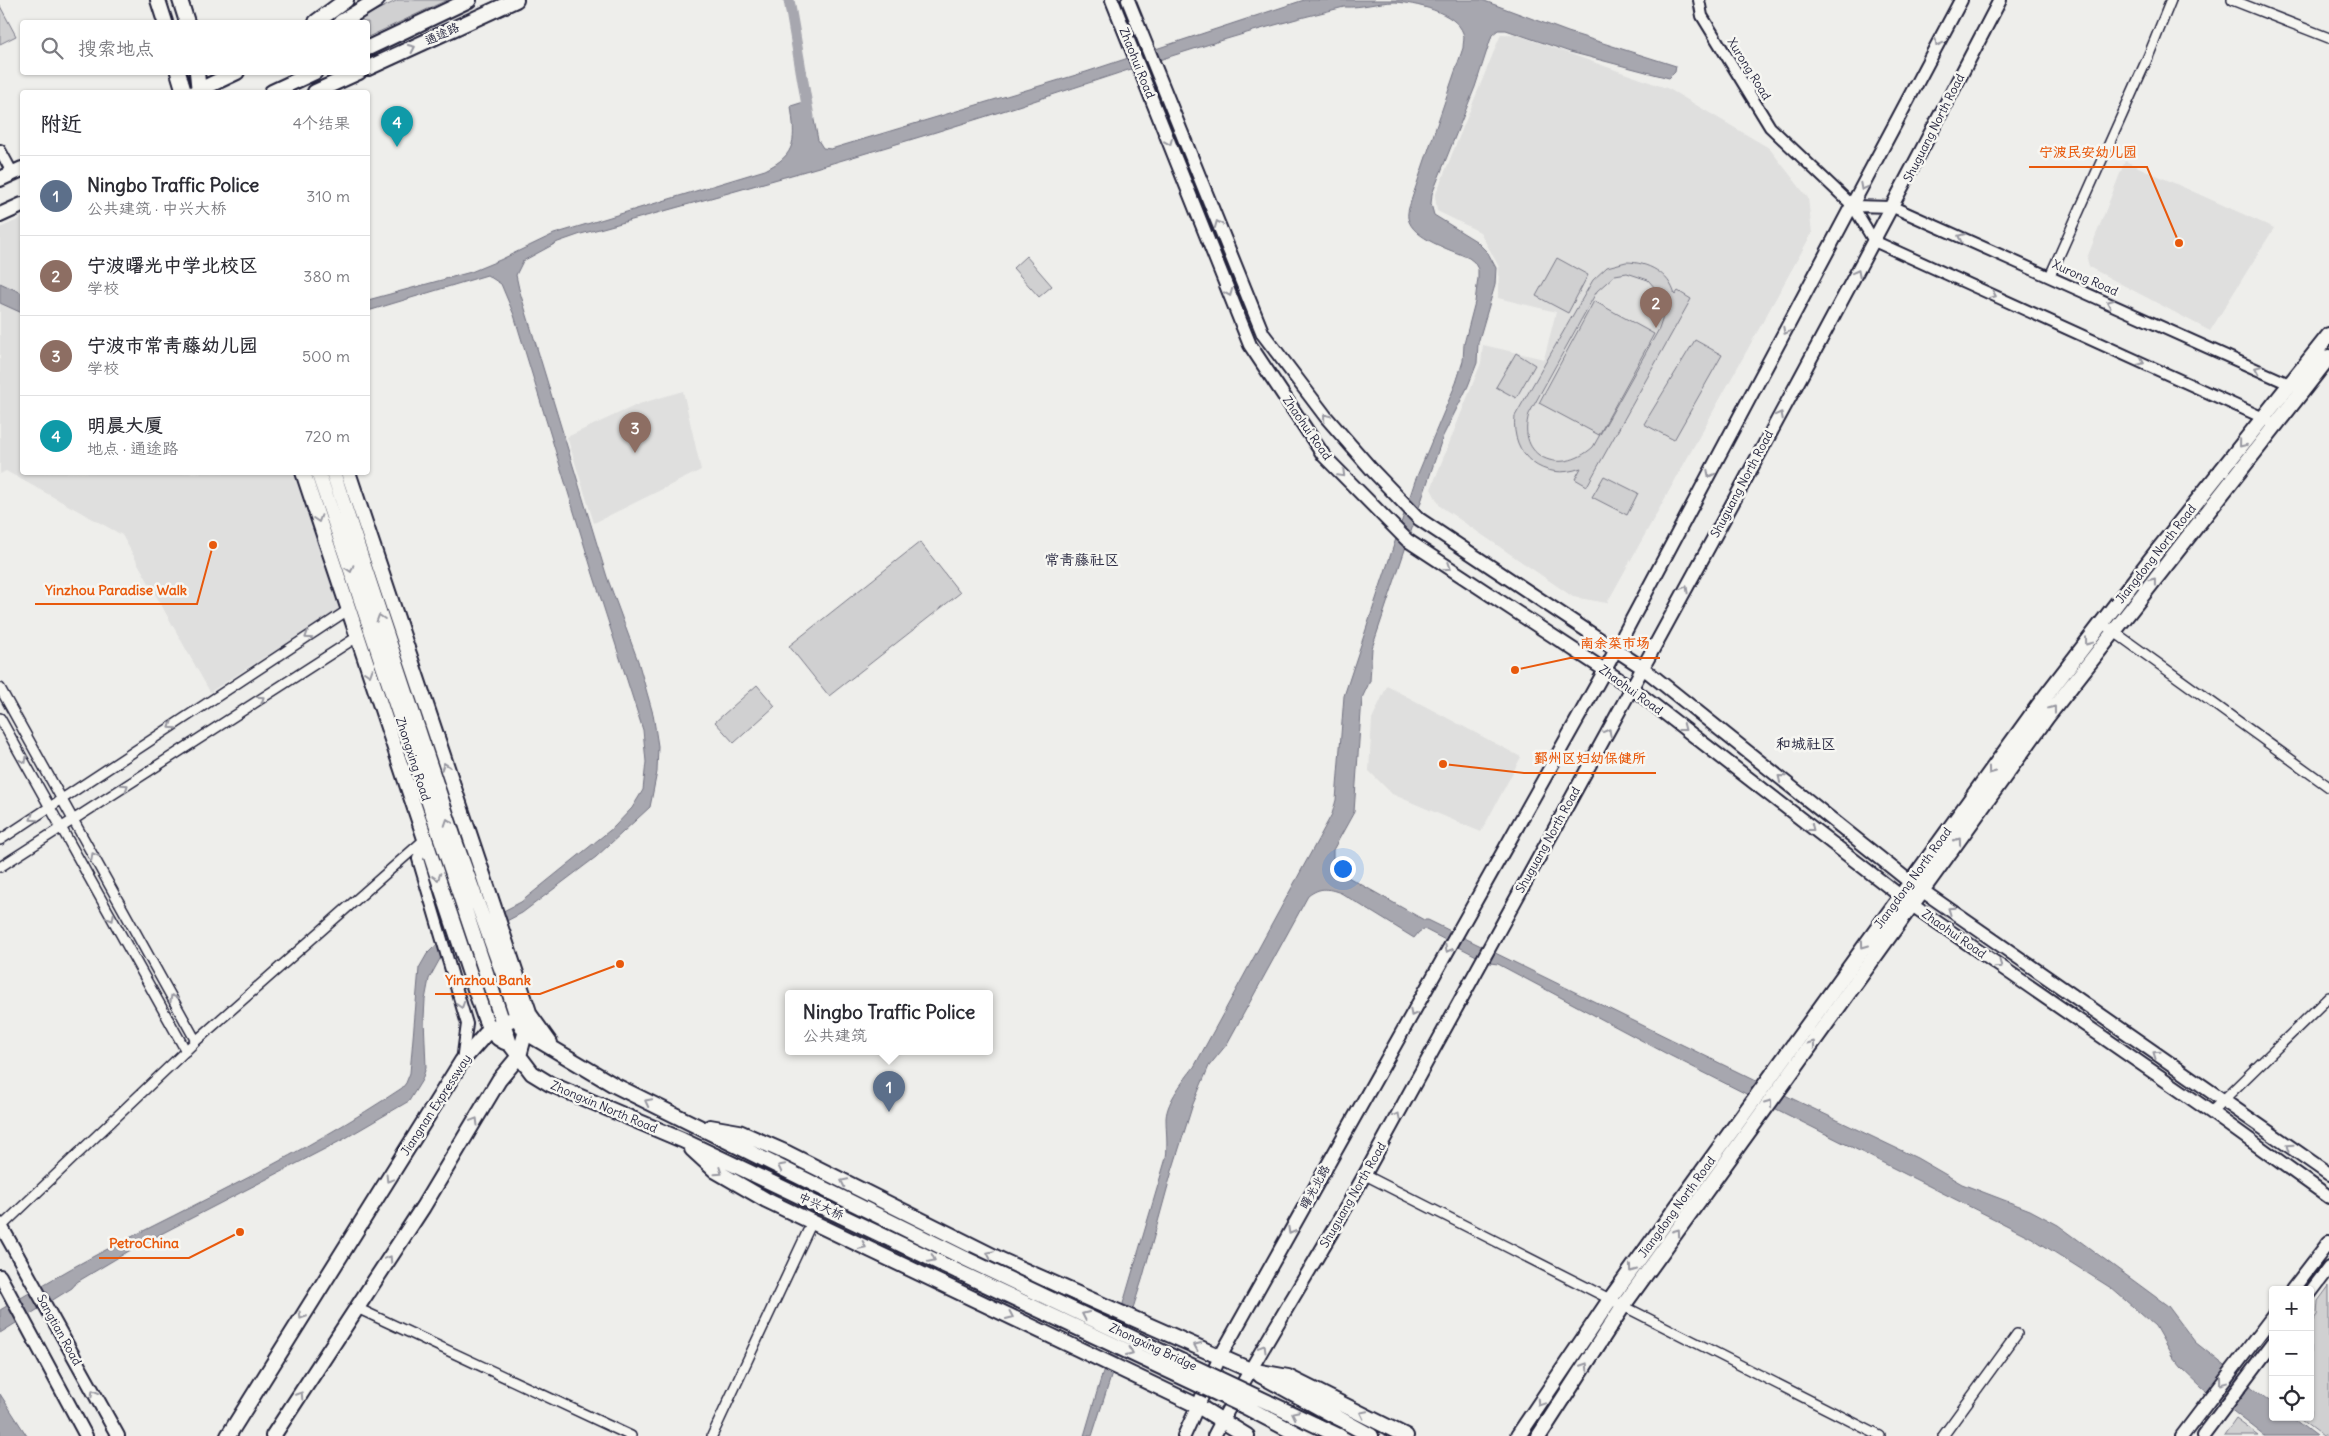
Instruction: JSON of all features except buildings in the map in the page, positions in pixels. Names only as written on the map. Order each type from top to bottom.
[{"type":"main road","points":[[158,0],[164,20]]},
{"type":"main road","points":[[180,0],[186,20]]},
{"type":"main road","points":[[319,20],[346,0]]},
{"type":"main road","points":[[344,20],[377,0]]},
{"type":"main road","points":[[370,47],[469,0]]},
{"type":"main road","name":"通途路","points":[[370,67],[516,0]]},
{"type":"main road","name":"Zhaohui Road","points":[[1112,0],[1250,345],[1324,456],[1408,540],[1632,688],[1912,905],[2211,1112],[2329,1197]]},
{"type":"main road","name":"Zhaohui Road","points":[[1128,0],[1263,334],[1326,417],[1419,519],[1643,668],[1910,882],[2329,1174]]},
{"type":"main road","points":[[1605,670],[1961,0]]},
{"type":"main road","name":"Shuguang North Road","points":[[1214,1436],[1250,1370],[1365,1174],[1492,944],[1893,207],[2000,0]]},
{"type":"main road","points":[[177,75],[178,90]]},
{"type":"main road","points":[[180,75],[192,90]]},
{"type":"main road","points":[[194,90],[197,75]]},
{"type":"main road","points":[[198,90],[230,75]]},
{"type":"main road","points":[[276,90],[309,75]]},
{"type":"main road","points":[[319,90],[352,75]]},
{"type":"main road","points":[[0,180],[18,172]]},
{"type":"main road","points":[[0,215],[20,206]]},
{"type":"main road","name":"Jiangdong North Road","points":[[1539,1436],[1623,1306],[1749,1120],[1764,1084],[2038,706],[2107,627],[2276,424],[2296,386],[2329,335]]},
{"type":"main road","name":"Jiangdong North Road","points":[[1518,1436],[1611,1298],[1749,1120],[1784,1083],[2048,717],[2107,627],[2263,418],[2329,357]]},
{"type":"main road","points":[[304,475],[424,839],[490,1029],[498,1040],[510,1044]]},
{"type":"main road","name":"Zhongxing Road","points":[[319,475],[469,923],[477,944],[517,1019]]},
{"type":"main road","name":"Zhongxing Road","points":[[334,475],[405,694],[497,935],[517,1019],[510,1044]]},
{"type":"main road","points":[[349,475],[489,914]]},
{"type":"main road","name":"曙光北路","points":[[1198,1406],[1220,1357],[1605,670]]},
{"type":"main road","points":[[273,1436],[423,1207],[499,1080],[519,1056],[525,1032],[517,1019]]},
{"type":"main road","points":[[517,1019],[542,1034],[557,1050]]},
{"type":"main road","name":"Jiangnan Expressway","points":[[228,1436],[462,1061],[490,1029],[517,1019]]},
{"type":"main road","name":"Zhongxin North Road","points":[[525,1032],[614,1084],[692,1124]]},
{"type":"main road","name":"Zhongxin North Road","points":[[510,1044],[532,1073],[550,1084],[682,1140]]},
{"type":"main road","points":[[692,1124],[739,1132],[787,1153],[1003,1260],[1250,1370],[1371,1436]]},
{"type":"main road","name":"中兴大桥","points":[[692,1124],[966,1259]]},
{"type":"main road","points":[[682,1140],[716,1172],[766,1200],[1198,1406],[1247,1436]]},
{"type":"main road","name":"中兴大桥","points":[[682,1140],[959,1272]]},
{"type":"main road","name":"Sangtian Road","points":[[0,1226],[118,1436]]},
{"type":"main road","points":[[2295,1286],[2329,1242]]},
{"type":"main road","name":"Zhongxing Bridge","points":[[966,1259],[1339,1436]]},
{"type":"main road","points":[[2314,1288],[2329,1268]]},
{"type":"main road","name":"Zhongxing Bridge","points":[[959,1272],[1246,1407],[1300,1436]]},
{"type":"main road","name":"Sangtian Road","points":[[0,1276],[86,1436]]},
{"type":"main road","points":[[2182,1436],[2269,1321]]},
{"type":"main road","points":[[2203,1436],[2269,1348]]},
{"type":"main road","points":[[1250,1370],[1288,1377],[1406,1436]]},
{"type":"main road","points":[[1184,1436],[1198,1406]]},
{"type":"main road","points":[[1222,1420],[1260,1436]]},
{"type":"street","name":"Xurong Road","points":[[1699,0],[1702,16],[1770,127],[1853,206],[1874,241]]},
{"type":"street","points":[[2050,276],[2144,66],[2170,0]]},
{"type":"street","points":[[2232,0],[2329,38]]},
{"type":"street","points":[[0,150],[18,172]]},
{"type":"street","name":"Xurong Road","points":[[1853,206],[1893,207],[2296,386]]},
{"type":"street","points":[[1874,241],[2276,424]]},
{"type":"street","points":[[0,840],[348,610]]},
{"type":"street","points":[[2107,627],[2329,787]]},
{"type":"street","points":[[0,867],[357,637]]},
{"type":"street","points":[[0,688],[196,1041]]},
{"type":"street","points":[[0,718],[186,1051]]},
{"type":"street","points":[[424,839],[418,858],[467,1024],[462,1061]]},
{"type":"street","points":[[0,1226],[196,1041],[424,839]]},
{"type":"street","points":[[2211,1112],[2329,998]]},
{"type":"street","points":[[1365,1174],[1880,1436]]},
{"type":"street","points":[[712,1436],[812,1222]]},
{"type":"street","points":[[357,1308],[630,1436]]},
{"type":"street","points":[[1943,1436],[2017,1334]]},
{"type":"shaded area","points":[[398,0],[447,0],[370,36],[370,20],[360,20]]},
{"type":"shaded area","points":[[1304,0],[1482,0],[1568,32],[1676,66],[1675,72],[1669,78],[1570,52],[1506,30],[1498,30],[1492,35],[1475,87],[1432,194],[1431,204],[1434,215],[1476,241],[1488,253],[1496,268],[1495,285],[1478,343],[1477,363],[1468,386],[1443,436],[1372,648],[1370,681],[1362,698],[1354,812],[1333,850],[1333,865],[1339,872],[1424,920],[1428,920],[1917,1158],[1962,1184],[2030,1210],[2058,1225],[2168,1306],[2195,1342],[2269,1401],[2269,1421],[2296,1421],[2316,1436],[2265,1436],[2202,1387],[2182,1368],[2172,1356],[2155,1326],[2111,1288],[2032,1238],[1669,1055],[1498,964],[1490,963],[1424,929],[1414,938],[1341,893],[1324,889],[1308,896],[1227,1044],[1209,1066],[1193,1104],[1172,1171],[1142,1280],[1092,1436],[1084,1436],[1166,1158],[1166,1118],[1169,1105],[1194,1067],[1332,814],[1336,800],[1344,696],[1415,481],[1456,383],[1463,361],[1464,344],[1475,302],[1478,269],[1469,258],[1434,243],[1417,232],[1411,225],[1408,215],[1412,198],[1463,48],[1464,35],[1452,19],[1443,14],[1413,4],[1395,2],[1344,7],[1253,31],[884,148],[581,234],[558,242],[523,261],[516,275],[519,289],[607,577],[638,661],[653,714],[658,746],[657,772],[650,807],[596,857],[522,913],[441,957],[429,979],[425,1000],[426,1067],[422,1080],[409,1101],[344,1139],[134,1248],[77,1282],[72,1288],[0,1333],[0,1310],[84,1262],[290,1155],[365,1112],[402,1088],[410,1073],[419,968],[427,954],[435,946],[521,902],[614,827],[632,808],[643,790],[646,762],[643,730],[514,315],[501,284],[487,275],[370,310],[370,299],[471,272],[554,234],[765,170],[784,158],[792,144],[791,106],[810,100],[818,140],[823,148],[831,149],[1086,72]]},
{"type":"shaded area","points":[[0,6],[16,36],[0,44]]},
{"type":"shaded area","points":[[1501,34],[1517,35],[1669,89],[1769,148],[1808,198],[1812,233],[1607,603],[1573,597],[1440,506],[1431,489],[1481,363],[1483,345],[1544,359],[1556,312],[1498,298],[1499,267],[1480,232],[1437,211],[1435,196]]},
{"type":"shaded area","points":[[2125,161],[2274,228],[2210,331],[2089,267],[2087,258]]},
{"type":"shaded area","points":[[20,219],[20,475],[296,475],[341,608],[210,692],[122,535],[6,471],[0,474],[0,228]]},
{"type":"shaded area","points":[[1026,256],[1052,286],[1039,297],[1013,268]]},
{"type":"shaded area","points":[[1557,258],[1588,275],[1568,313],[1536,296]]},
{"type":"shaded area","points":[[1626,262],[1650,267],[1663,275],[1672,287],[1675,295],[1678,291],[1691,299],[1587,486],[1575,479],[1581,468],[1554,471],[1532,462],[1524,454],[1518,443],[1515,430],[1515,416],[1593,280],[1607,267]],"holes":[[[1627,273],[1648,280],[1656,289],[1663,304],[1662,320],[1659,329],[1593,447],[1580,456],[1567,461],[1555,461],[1544,458],[1535,451],[1529,442],[1527,429],[1529,414],[1597,291],[1615,275]]]},
{"type":"shaded area","points":[[0,283],[20,292],[20,312],[0,303]]},
{"type":"shaded area","points":[[1594,301],[1654,334],[1599,435],[1539,403]]},
{"type":"shaded area","points":[[1695,340],[1722,355],[1674,440],[1644,424]]},
{"type":"shaded area","points":[[1516,353],[1535,365],[1516,398],[1496,387]]},
{"type":"shaded area","points":[[683,391],[701,470],[594,523],[567,437],[639,404]]},
{"type":"shaded area","points":[[1604,476],[1638,493],[1627,515],[1592,497]]},
{"type":"shaded area","points":[[920,542],[960,593],[829,696],[789,646]]},
{"type":"shaded area","points":[[757,685],[775,706],[734,743],[715,722]]},
{"type":"shaded area","points":[[1387,686],[1521,757],[1481,832],[1392,794],[1369,771],[1372,719]]},
{"type":"shaded area","points":[[2329,1286],[2329,1436],[2322,1436],[2302,1421],[2314,1421],[2314,1319],[2317,1315],[2318,1301]]},
{"type":"shaded area","points":[[0,1394],[27,1436],[0,1436]]},
{"type":"shaded area","points":[[2236,1419],[2259,1436],[2224,1436]]},
{"type":"waterway","points":[[789,0],[809,117]]},
{"type":"place","name":"明晨大厦","points":[[397,147]]},
{"type":"place","name":"宁波民安幼儿园","points":[[2179,243]]},
{"type":"place","name":"宁波曙光中学北校区","points":[[1656,328]]},
{"type":"place","name":"宁波市常青藤幼儿园","points":[[635,453]]},
{"type":"place","name":"Yinzhou Paradise Walk","points":[[213,545]]},
{"type":"place","name":"南余菜市场","points":[[1515,670]]},
{"type":"place","name":"鄞州区妇幼保健所","points":[[1443,764]]},
{"type":"place","name":"Yinzhou Bank","points":[[620,964]]},
{"type":"place","name":"Ningbo Traffic Police","points":[[889,1112]]},
{"type":"place","name":"PetroChina","points":[[240,1232]]},
{"type":"district","name":"常青藤社区","points":[[1082,560]]},
{"type":"district","name":"和城社区","points":[[1806,744]]}]
